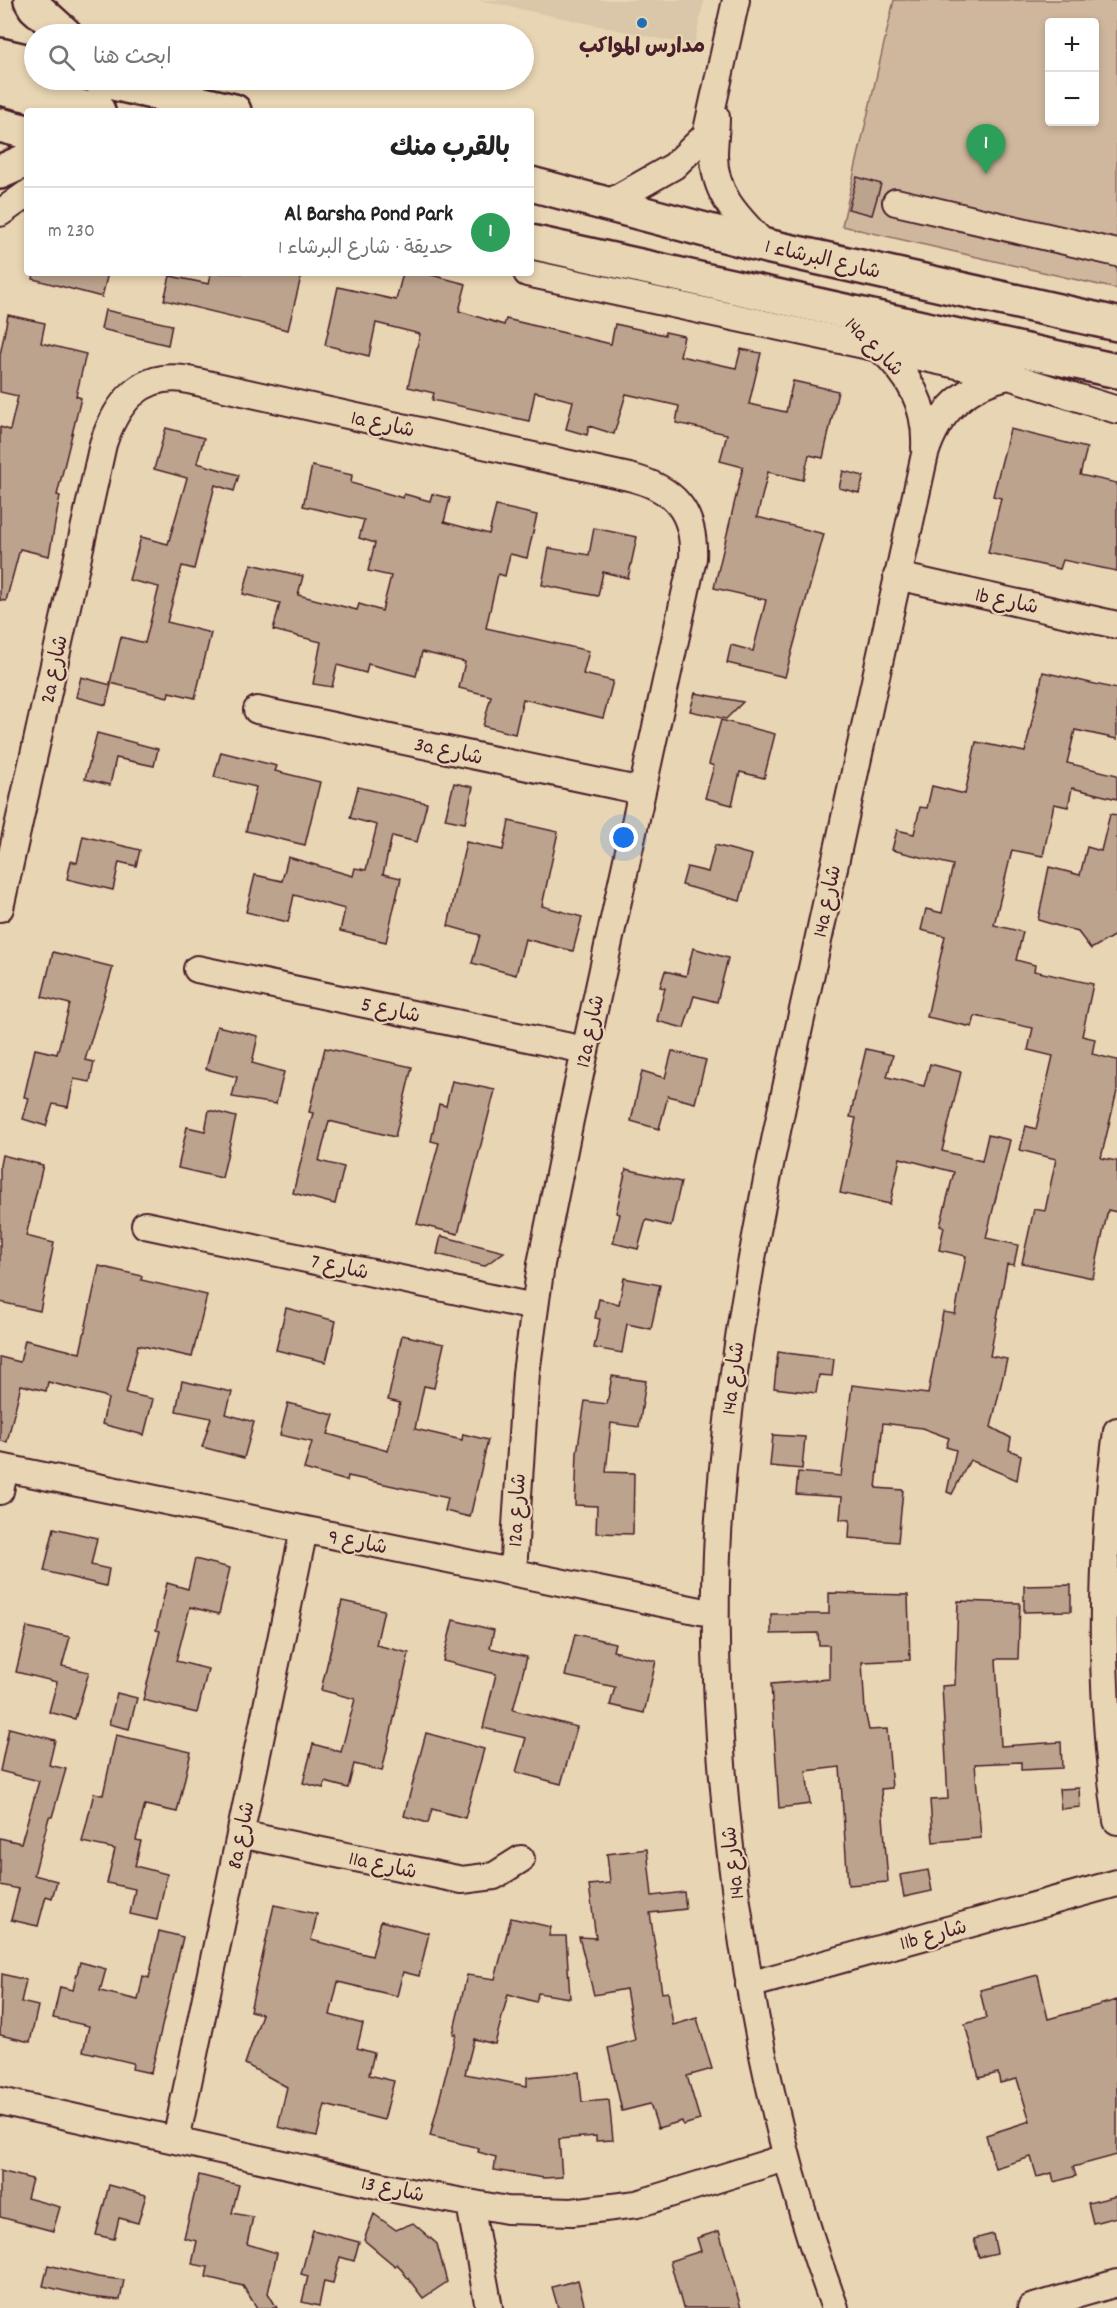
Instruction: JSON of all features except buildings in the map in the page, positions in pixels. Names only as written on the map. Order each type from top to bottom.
[{"type":"street","points":[[32,0],[55,24]]},
{"type":"street","points":[[608,204],[656,178],[691,151],[706,135],[736,0]]},
{"type":"street","points":[[0,55],[24,61]]},
{"type":"street","points":[[0,88],[85,108]]},
{"type":"street","points":[[156,90],[223,108]]},
{"type":"street","points":[[715,99],[714,153],[718,185],[736,215],[766,246]]},
{"type":"street","points":[[0,125],[24,131]]},
{"type":"street","points":[[0,172],[24,161]]},
{"type":"street","name":"شارع البرشاء 1","points":[[534,185],[766,246],[1117,324]]},
{"type":"street","points":[[0,213],[24,196]]},
{"type":"street","points":[[896,202],[1117,253]]},
{"type":"street","points":[[534,243],[1117,370]]},
{"type":"street","points":[[534,274],[1009,376],[1117,410]]},
{"type":"street","name":"14a شارع","points":[[838,309],[904,372],[913,387],[924,419],[925,454]]},
{"type":"street","name":"14a شارع","points":[[835,2308],[785,2158],[749,1985],[724,1796],[716,1677],[722,1467],[730,1391],[749,1263],[925,454],[930,437],[948,408],[976,387],[1009,376]]},
{"type":"street","name":"1a شارع","points":[[108,429],[126,398],[134,390],[153,380],[174,378],[629,477],[654,484],[675,498]]},
{"type":"street","name":"2a شارع","points":[[0,908],[99,458],[108,429]]},
{"type":"street","name":"12a شارع","points":[[513,1572],[520,1438],[534,1307],[585,1050],[693,558],[694,546],[688,520],[675,498]]},
{"type":"street","name":"1b شارع","points":[[897,576],[1117,625]]},
{"type":"street","name":"3a شارع","points":[[257,710],[642,790]]},
{"type":"street","name":"شارع 5","points":[[197,969],[585,1050]]},
{"type":"street","name":"شارع 7","points":[[145,1225],[534,1307]]},
{"type":"street","points":[[1117,1431],[1109,1511],[1104,1632],[1107,1732],[1117,1821]]},
{"type":"street","name":"شارع 9","points":[[2,1476],[304,1530],[716,1614]]},
{"type":"street","name":"8a شارع","points":[[176,2140],[304,1530]]},
{"type":"street","name":"11a شارع","points":[[240,1834],[462,1880],[494,1876],[521,1859]]},
{"type":"street","name":"11b شارع","points":[[749,1985],[1117,1883]]},
{"type":"street","name":"شارع 13","points":[[0,2101],[470,2204],[539,2213],[605,2209],[669,2195],[785,2158]]},
{"type":"street","points":[[470,2204],[489,2308]]},
{"type":"street","points":[[1031,2308],[1117,2283]]},
{"type":"shaded area","name":"مدارس المواكب","points":[[478,0],[704,0],[694,46]]},
{"type":"shaded area","points":[[894,0],[1117,0],[1117,289],[842,226]]},
{"type":"place","name":"مدارس المواكب","points":[[642,23]]},
{"type":"place","name":"Al Barsha Pond Park","points":[[986,174]]}]
